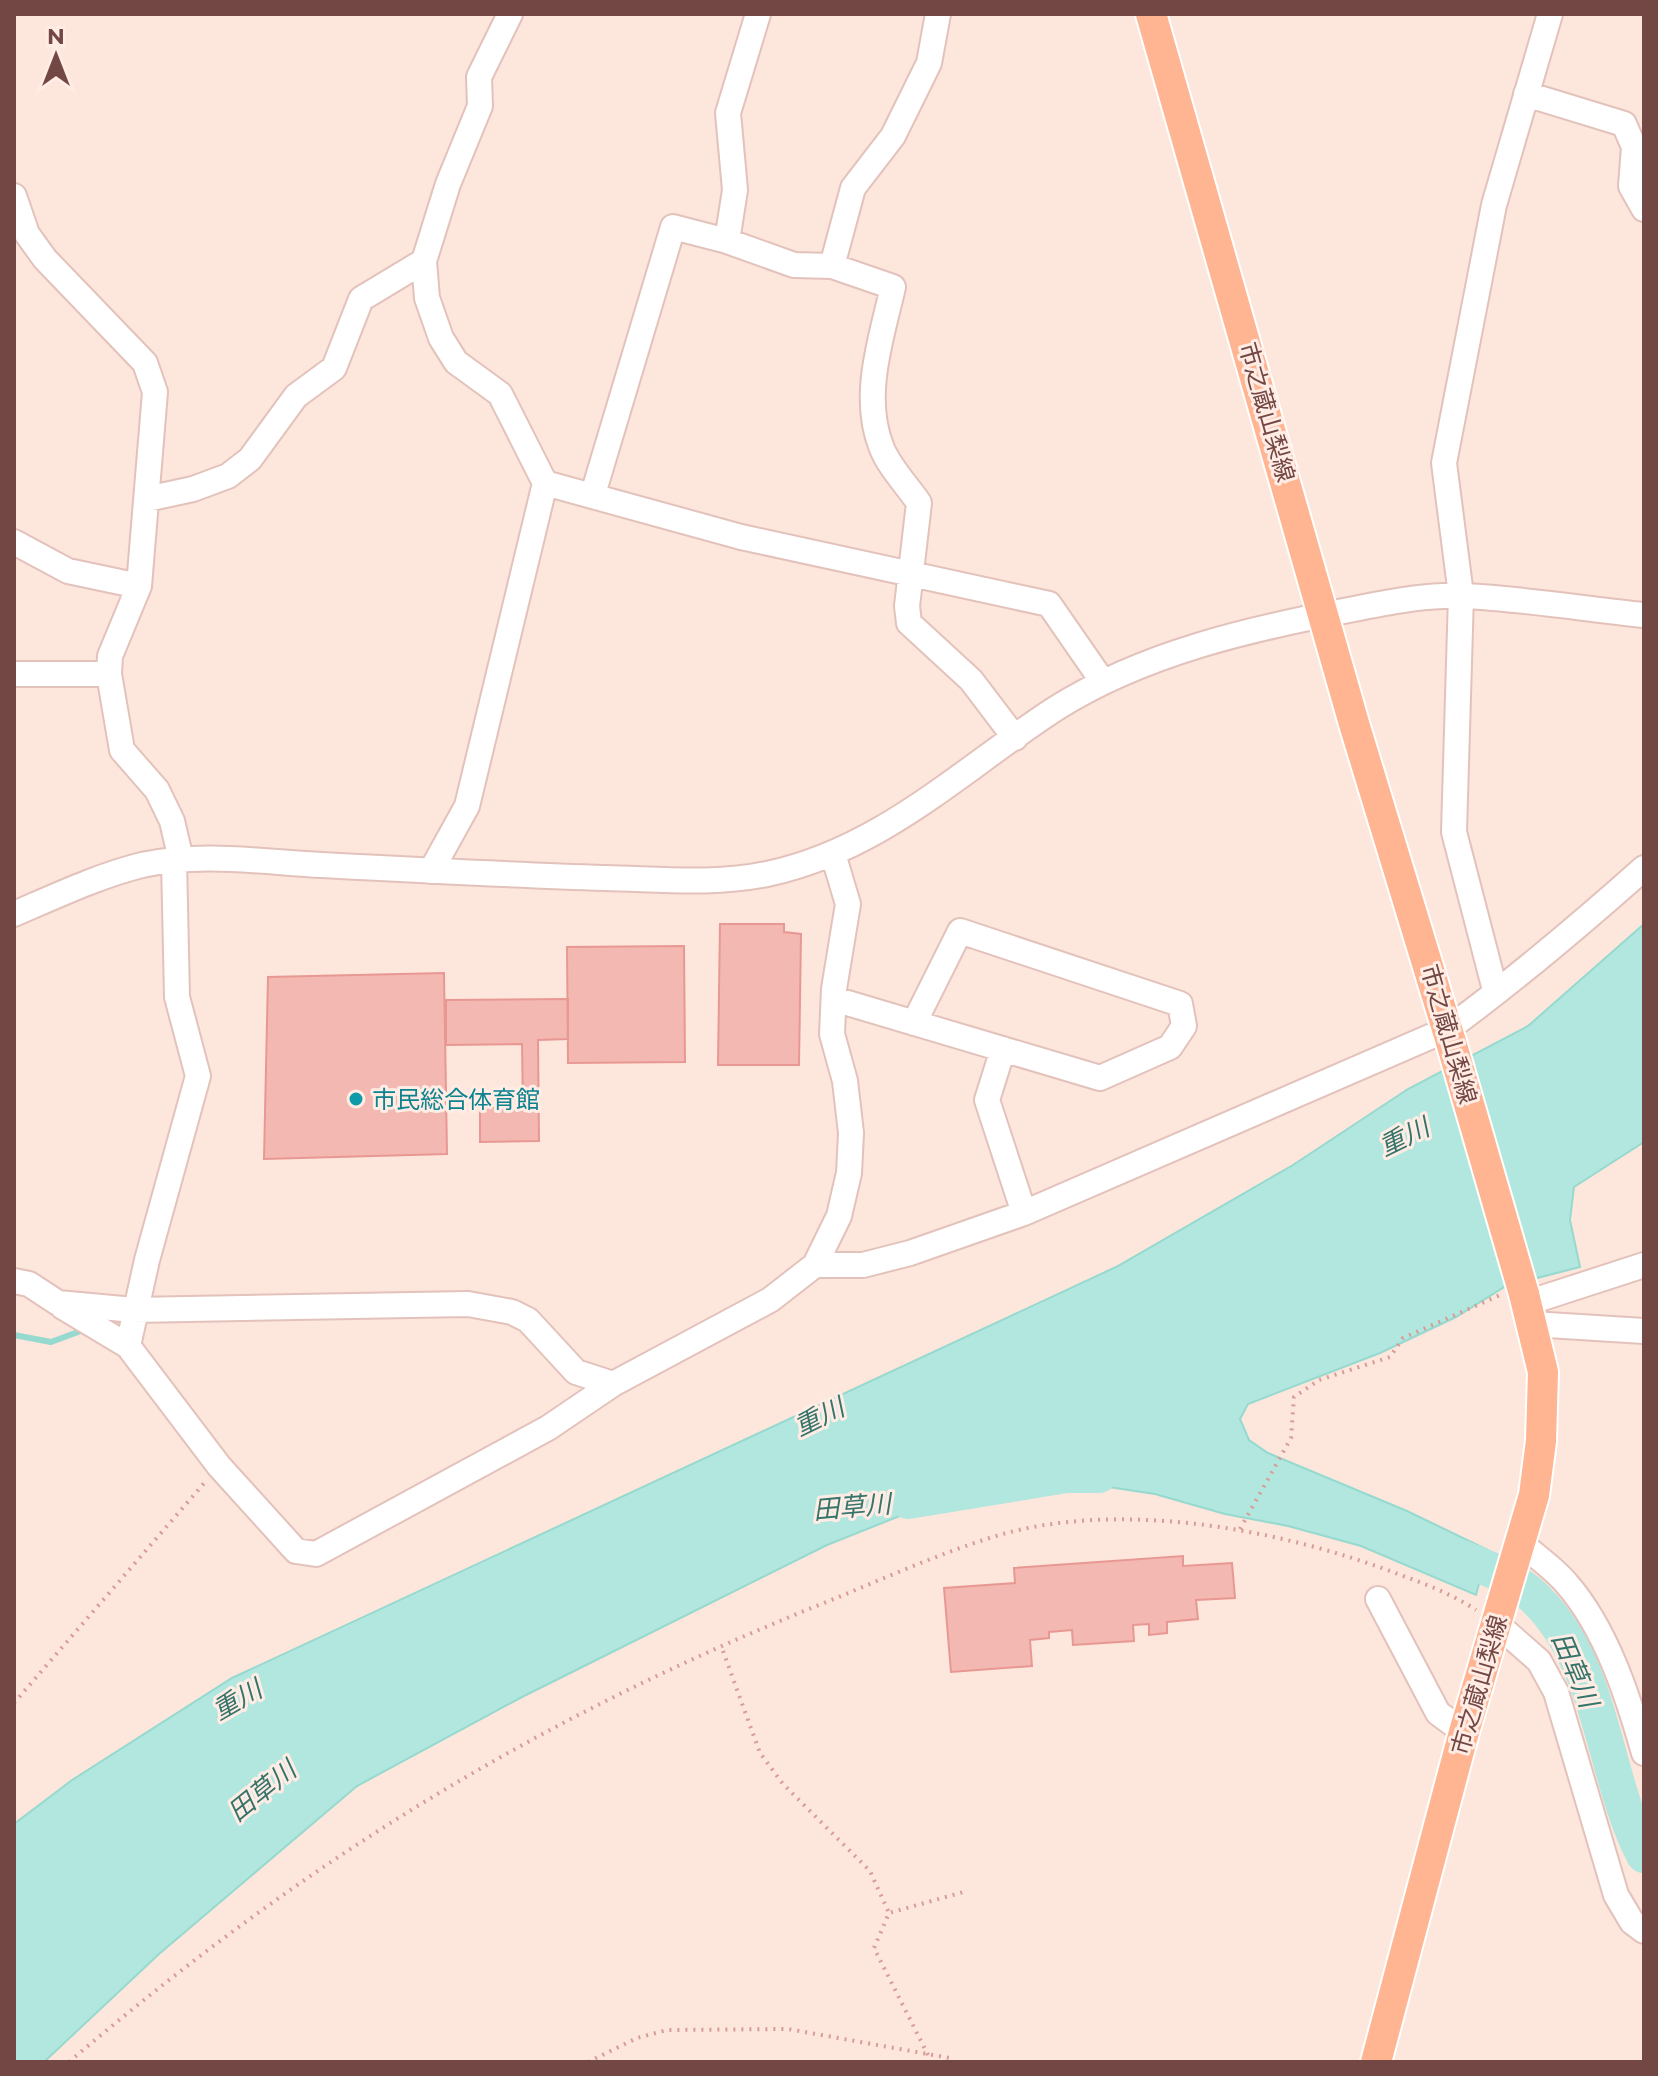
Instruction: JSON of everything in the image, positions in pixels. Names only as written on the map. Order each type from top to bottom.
[{"type":"main road","name":"市之蔵山梨線","points":[[1151,14],[1324,615],[1450,1036],[1543,1372],[1542,1431],[1534,1495],[1464,1732],[1376,2062]]},
{"type":"street","points":[[431,871],[467,806],[545,483],[500,394],[456,362],[441,338],[427,298],[424,261],[448,184],[480,106],[479,77],[510,14]]},
{"type":"street","points":[[727,241],[735,190],[728,113],[758,14]]},
{"type":"street","points":[[832,266],[853,188],[893,136],[929,63],[938,14]]},
{"type":"street","points":[[1495,990],[1454,832],[1461,595],[1444,463],[1494,205],[1550,14]]},
{"type":"street","points":[[1526,94],[1624,124],[1634,147],[1631,186],[1644,209]]},
{"type":"street","points":[[14,196],[27,234],[45,259],[145,363],[155,392],[139,586],[110,656],[109,674],[122,750],[157,790],[172,821],[179,851],[174,860],[177,997],[198,1076],[134,1310],[128,1346]]},
{"type":"street","points":[[593,494],[673,227],[727,241],[794,265],[832,266],[893,287],[873,376],[875,428],[881,448],[919,503],[907,606],[909,623],[971,680],[1015,738]]},
{"type":"street","points":[[147,499],[193,489],[228,476],[250,459],[296,396],[334,368],[361,299],[424,261]]},
{"type":"street","points":[[545,483],[593,494],[670,520],[1049,604],[1103,682]]},
{"type":"street","points":[[14,542],[68,571],[139,586]]},
{"type":"street","points":[[14,914],[87,882],[141,865],[174,860],[723,879],[765,875],[833,854],[906,816],[1015,738],[1103,682],[1160,659],[1266,627],[1401,600],[1461,595],[1644,615]]},
{"type":"street","points":[[14,674],[109,674]]},
{"type":"street","points":[[14,1281],[29,1284],[128,1346],[219,1466],[296,1551],[316,1554],[548,1428],[613,1384],[770,1300],[815,1265],[839,1216],[849,1173],[851,1133],[845,1081],[832,1034],[848,904],[833,854]]},
{"type":"street","points":[[815,1265],[863,1265],[1024,1213],[1450,1036],[1495,990],[1534,965],[1644,868]]},
{"type":"street","points":[[834,999],[914,1023],[1100,1078],[1170,1047],[1184,1026],[1180,1004],[960,931],[914,1023]]},
{"type":"street","points":[[1003,1049],[987,1100],[1024,1213]]},
{"type":"street","points":[[1522,1303],[1644,1265]]},
{"type":"street","points":[[58,1303],[134,1310],[468,1304],[512,1312],[528,1320],[576,1372],[613,1384]]},
{"type":"street","points":[[1522,1303],[1644,1331]]},
{"type":"street","points":[[1519,1547],[1566,1583],[1594,1623],[1633,1715],[1644,1753]]},
{"type":"street","points":[[1378,1599],[1438,1713],[1464,1732]]},
{"type":"street","points":[[1498,1620],[1539,1661],[1556,1692],[1616,1895],[1632,1922],[1644,1931]]},
{"type":"path","points":[[1240,1526],[1291,1438],[1294,1397],[1319,1380],[1390,1357],[1403,1338],[1522,1303]]},
{"type":"path","points":[[14,1703],[62,1652],[219,1466]]},
{"type":"path","points":[[69,2062],[240,1923],[428,1796],[542,1731],[730,1640],[997,1536],[1090,1523],[1147,1521],[1240,1526],[1343,1553],[1440,1590],[1498,1620]]},
{"type":"path","points":[[723,1651],[760,1753],[783,1784],[870,1871],[889,1913],[874,1948],[928,2055]]},
{"type":"path","points":[[889,1913],[967,1891]]},
{"type":"path","points":[[588,2062],[637,2038],[667,2030],[788,2029],[954,2062]]},
{"type":"water","name":"重川","points":[[1644,924],[1644,1142],[1574,1187],[1570,1220],[1580,1267],[1506,1286],[1456,1317],[1380,1353],[1248,1404],[1240,1419],[1249,1440],[1268,1453],[1407,1511],[1488,1550],[1476,1595],[1361,1546],[1288,1526],[1225,1514],[1155,1494],[1010,1472],[827,1545],[522,1697],[357,1786],[159,1954],[44,2062],[14,2062],[14,1824],[72,1780],[232,1678],[1116,1267],[1293,1165],[1408,1089],[1528,1026]]},
{"type":"building","points":[[720,924],[784,924],[784,932],[801,934],[799,1065],[718,1065]]},
{"type":"building","points":[[684,946],[685,1062],[568,1063],[567,947]]},
{"type":"building","name":"市民総合体育館","points":[[444,973],[447,1154],[264,1159],[268,977]]},
{"type":"building","points":[[568,999],[568,1039],[538,1040],[539,1141],[480,1142],[480,1107],[523,1107],[522,1044],[446,1045],[446,1000]]},
{"type":"building","points":[[1183,1556],[1183,1566],[1232,1563],[1235,1598],[1196,1600],[1198,1619],[1167,1622],[1167,1633],[1149,1635],[1149,1624],[1133,1625],[1134,1641],[1073,1645],[1072,1630],[1049,1632],[1049,1638],[1030,1640],[1032,1666],[951,1672],[944,1588],[1015,1583],[1014,1568]]},
{"type":"waterway","points":[[14,1335],[51,1342],[78,1332]]},
{"type":"waterway","name":"田草川","points":[[908,1501],[1066,1475],[1099,1475]]},
{"type":"waterway","name":"田草川","points":[[1439,1550],[1516,1583],[1536,1599],[1558,1626],[1576,1656],[1589,1688],[1619,1790],[1644,1855]]},
{"type":"place","name":"市民総合体育館","points":[[356,1099]]}]
